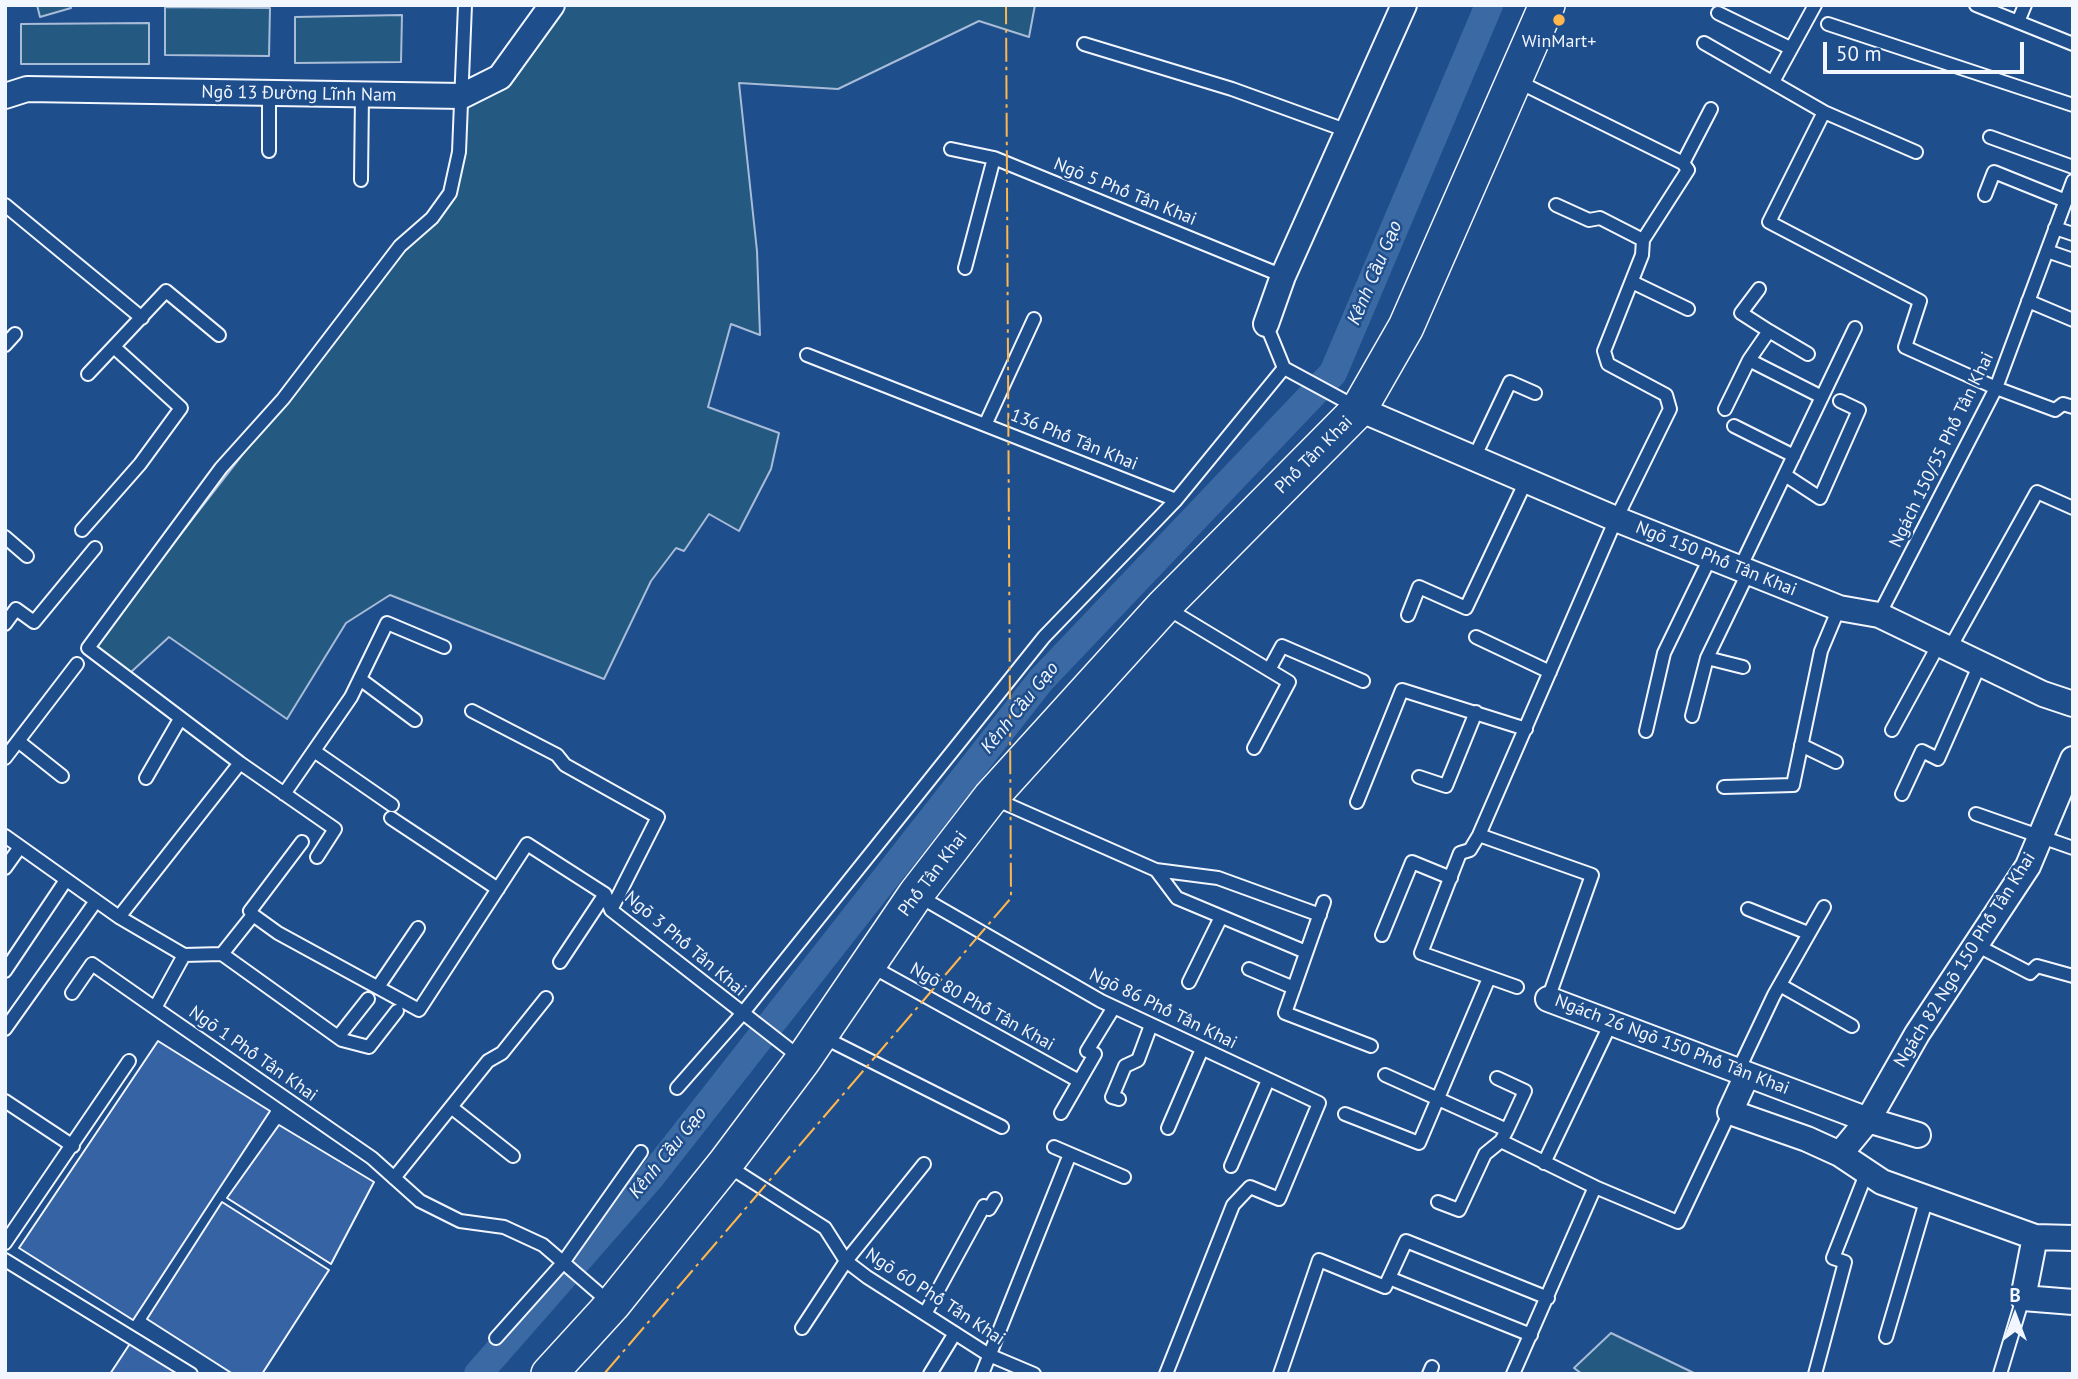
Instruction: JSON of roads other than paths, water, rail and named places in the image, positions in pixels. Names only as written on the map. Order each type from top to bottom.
[{"type":"street","name":"Ngõ 13 Đường Lĩnh Nam","points":[[16,93],[462,96],[500,77],[552,5]]},
{"type":"street","points":[[1266,324],[1283,276],[1404,5]]},
{"type":"street","name":"Phố Tân Khai","points":[[549,1374],[603,1298],[725,1164],[802,1047],[868,965],[916,894],[991,797],[1350,404],[1406,327],[1548,5]]},
{"type":"street","name":"Ngõ 150 Phố Tân Khai","points":[[1350,404],[1616,519],[1839,608],[1879,615],[2043,694],[2073,704]]},
{"type":"street","name":"Ngách 82 Ngõ 150 Phố Tân Khai","points":[[1840,1154],[1868,1120],[1917,1034],[2028,866],[2073,760]]},
{"type":"street","name":"Ngách 26 Ngõ 150 Phố Tân Khai","points":[[1548,999],[1868,1120],[1918,1135]]},
{"type":"street","points":[[1743,1073],[1730,1112],[1840,1154],[1866,1174],[1927,1198],[2035,1237],[2073,1238]]},
{"type":"street","points":[[2035,1237],[2023,1298],[2073,1302]]},
{"type":"lane","points":[[317,856],[335,829],[240,763],[88,648],[221,468],[283,399],[400,246],[432,218],[450,193],[459,152],[465,5]]},
{"type":"lane","points":[[1976,5],[2073,44]]},
{"type":"lane","points":[[2018,22],[2025,5]]},
{"type":"lane","points":[[1774,80],[1812,6]]},
{"type":"lane","points":[[1718,13],[1790,48]]},
{"type":"lane","points":[[1828,24],[2073,105]]},
{"type":"lane","points":[[1704,43],[1774,80],[1824,112],[1916,152]]},
{"type":"lane","points":[[1084,44],[1232,89],[1348,131]]},
{"type":"lane","points":[[1515,79],[1683,163],[1687,174],[1643,240],[1642,256],[1604,351],[1605,359],[1666,395],[1670,409],[1616,519],[1479,835],[1470,850],[1460,853],[1421,953],[1517,987]]},
{"type":"lane","points":[[5,109],[16,93]]},
{"type":"lane","points":[[269,93],[269,151]]},
{"type":"lane","points":[[361,180],[362,95]]},
{"type":"lane","points":[[1683,163],[1711,109]]},
{"type":"lane","points":[[1824,112],[1769,222],[1920,302],[1900,345],[1996,388],[2056,410],[2063,404],[2073,407]]},
{"type":"lane","points":[[1990,137],[2073,167]]},
{"type":"lane","name":"Ngõ 5 Phố Tân Khai","points":[[951,149],[995,158],[1283,276]]},
{"type":"lane","points":[[965,268],[995,158]]},
{"type":"lane","points":[[1985,195],[1994,172],[2066,201]]},
{"type":"lane","name":"Ngách 150/55 Phố Tân Khai","points":[[1879,615],[1996,388],[2073,181]]},
{"type":"lane","points":[[5,205],[142,317]]},
{"type":"lane","points":[[1556,205],[1589,220],[1600,218],[1643,240]]},
{"type":"lane","points":[[2056,228],[2073,234]]},
{"type":"lane","points":[[2047,251],[2073,260]]},
{"type":"lane","points":[[1632,282],[1688,309]]},
{"type":"lane","points":[[1759,289],[1741,313],[1808,354]]},
{"type":"lane","points":[[115,348],[166,291],[219,335]]},
{"type":"lane","points":[[2028,302],[2073,320]]},
{"type":"lane","points":[[986,423],[1034,319]]},
{"type":"lane","points":[[677,1088],[742,1014],[1044,637],[1177,500],[1289,371],[1266,324]]},
{"type":"lane","points":[[1692,716],[1707,658],[1744,569],[1855,328]]},
{"type":"lane","points":[[1725,409],[1749,359],[1769,331]]},
{"type":"lane","points":[[5,345],[15,334]]},
{"type":"lane","points":[[82,530],[140,464],[181,408],[111,346],[88,374]]},
{"type":"lane","name":"136 Phố Tân Khai","points":[[807,355],[1177,500]]},
{"type":"lane","points":[[1749,359],[1822,397]]},
{"type":"lane","name":"Phố Tân Khai","points":[[1289,371],[1350,404]]},
{"type":"lane","points":[[1474,458],[1510,382],[1535,393]]},
{"type":"lane","points":[[1785,475],[1820,498],[1859,410],[1840,401]]},
{"type":"lane","points":[[1734,426],[1794,456]]},
{"type":"lane","points":[[1408,615],[1419,587],[1466,608],[1526,481]]},
{"type":"lane","points":[[1892,730],[2037,492],[2073,508]]},
{"type":"lane","points":[[5,537],[27,556]]},
{"type":"lane","points":[[5,624],[16,609],[34,622],[94,548]]},
{"type":"lane","points":[[1646,732],[1664,653],[1711,556]]},
{"type":"lane","points":[[1164,606],[1289,682],[1254,748]]},
{"type":"lane","points":[[1724,787],[1793,785],[1821,651],[1839,608]]},
{"type":"lane","points":[[285,794],[360,679],[387,623],[444,647]]},
{"type":"lane","points":[[1476,637],[1550,672]]},
{"type":"lane","points":[[1269,670],[1282,646],[1363,681]]},
{"type":"lane","points":[[1707,658],[1744,667]]},
{"type":"lane","points":[[5,758],[77,664]]},
{"type":"lane","points":[[1902,794],[1922,751],[1938,759],[1980,664]]},
{"type":"lane","points":[[360,679],[415,720]]},
{"type":"lane","points":[[1357,803],[1402,690],[1526,729]]},
{"type":"lane","points":[[471,711],[558,755],[565,765],[658,817],[611,910]]},
{"type":"lane","points":[[1419,777],[1446,786],[1476,712]]},
{"type":"lane","points":[[146,778],[180,719]]},
{"type":"lane","points":[[18,741],[62,776]]},
{"type":"lane","points":[[1801,745],[1836,762]]},
{"type":"lane","points":[[302,842],[250,911],[278,933],[419,1010],[498,889],[314,751]]},
{"type":"lane","points":[[119,917],[240,763]]},
{"type":"lane","points":[[991,797],[1156,870],[1218,878],[1322,908],[1285,1013],[1371,1046]]},
{"type":"lane","points":[[1976,814],[2073,848]]},
{"type":"lane","name":"Ngách 26 Ngõ 150 Phố Tân Khai","points":[[1479,835],[1592,875],[1548,999]]},
{"type":"lane","points":[[5,836],[119,917],[184,955],[222,954],[338,1037],[369,1047],[397,1011]]},
{"type":"lane","name":"Ngõ 3 Phố Tân Khai","points":[[498,889],[527,844],[605,894],[611,910],[754,1023],[802,1047],[1002,1127]]},
{"type":"lane","points":[[5,867],[20,847]]},
{"type":"lane","points":[[1382,935],[1412,862],[1451,878]]},
{"type":"lane","points":[[1156,870],[1177,898],[1307,952]]},
{"type":"lane","points":[[5,971],[66,880]]},
{"type":"lane","points":[[560,962],[605,894]]},
{"type":"lane","name":"Ngõ 86 Phố Tân Khai","points":[[916,894],[1114,1007],[1320,1104],[1279,1199],[1250,1187],[1233,1205],[1166,1374]]},
{"type":"lane","points":[[5,1029],[96,901]]},
{"type":"lane","points":[[1743,1073],[1780,985],[1824,906]]},
{"type":"lane","points":[[1748,909],[1808,933]]},
{"type":"lane","points":[[222,954],[253,915]]},
{"type":"lane","points":[[1189,982],[1221,917]]},
{"type":"lane","points":[[378,987],[418,928]]},
{"type":"lane","points":[[1976,945],[2030,973],[2037,966],[2073,976]]},
{"type":"lane","points":[[155,1008],[184,955]]},
{"type":"lane","name":"Ngõ 1 Phố Tân Khai","points":[[72,993],[92,964],[372,1158],[420,1201],[460,1221],[504,1227],[543,1245],[603,1298]]},
{"type":"lane","name":"Ngõ 80 Phố Tân Khai","points":[[868,965],[1079,1081]]},
{"type":"lane","points":[[1249,969],[1294,988]]},
{"type":"lane","points":[[1345,1114],[1419,1143],[1489,978]]},
{"type":"lane","points":[[1780,985],[1852,1026]]},
{"type":"lane","points":[[394,1178],[488,1061],[502,1053],[546,998]]},
{"type":"lane","points":[[338,1037],[368,999]]},
{"type":"lane","points":[[1061,1113],[1095,1054],[1087,1051],[1114,1007]]},
{"type":"lane","points":[[1544,1163],[1611,1023]]},
{"type":"lane","points":[[1119,1098],[1112,1097],[1125,1066],[1138,1060],[1151,1025]]},
{"type":"lane","points":[[1168,1128],[1202,1049]]},
{"type":"lane","points":[[5,1243],[129,1061]]},
{"type":"lane","points":[[1385,1075],[1504,1136],[1544,1163],[1678,1222],[1730,1112]]},
{"type":"lane","points":[[1438,1202],[1459,1210],[1485,1154],[1504,1136],[1525,1091],[1497,1078]]},
{"type":"lane","points":[[1231,1166],[1268,1080]]},
{"type":"lane","points":[[5,1101],[73,1146]]},
{"type":"lane","points":[[451,1107],[513,1156]]},
{"type":"lane","points":[[1054,1147],[1125,1177]]},
{"type":"lane","points":[[496,1338],[563,1265],[641,1152]]},
{"type":"lane","points":[[982,1374],[1070,1154]]},
{"type":"lane","name":"Ngõ 60 Phố Tân Khai","points":[[725,1164],[825,1228],[846,1261],[989,1355],[1034,1374]]},
{"type":"lane","points":[[802,1328],[846,1261],[924,1164]]},
{"type":"lane","points":[[1815,1374],[1845,1262],[1833,1258],[1866,1174]]},
{"type":"lane","points":[[1513,1374],[1595,1187]]},
{"type":"lane","points":[[1886,1337],[1927,1198]]},
{"type":"lane","points":[[925,1314],[984,1206],[989,1209],[995,1199]]},
{"type":"lane","points":[[1280,1374],[1320,1260],[1385,1287],[1406,1241],[1548,1298]]},
{"type":"lane","points":[[5,1261],[191,1374]]},
{"type":"lane","points":[[1389,1278],[1531,1335]]},
{"type":"lane","points":[[2000,1374],[2023,1298]]},
{"type":"lane","points":[[930,1374],[955,1333]]},
{"type":"waterway","name":"Kênh Cầu Gạo","points":[[478,1374],[650,1178],[1041,680],[1333,373],[1489,5]]},
{"type":"place","name":"WinMart+","points":[[1559,20]]}]
